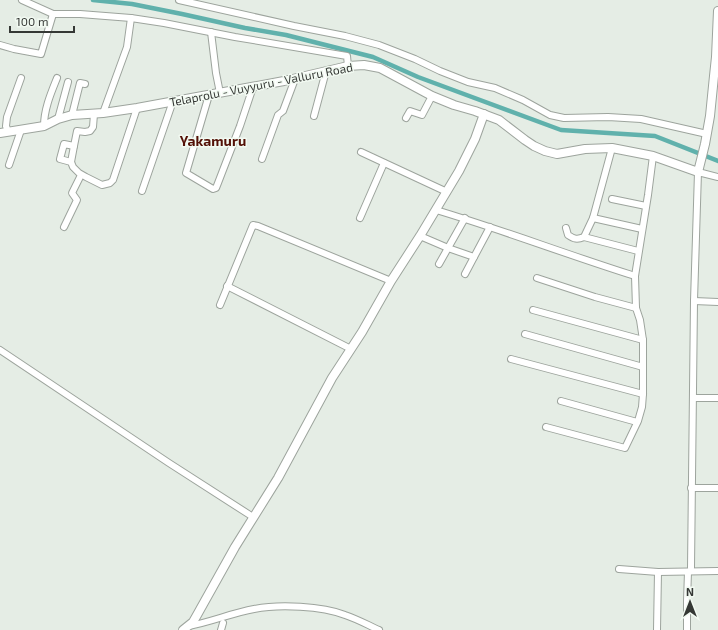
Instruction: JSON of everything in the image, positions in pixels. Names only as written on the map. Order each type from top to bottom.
[{"type":"main road","points":[[699,168],[707,134],[716,76],[715,67],[718,11]]},
{"type":"main road","name":"Telaprolu - Vuyyuru - Valluru Road","points":[[4,132],[44,126],[58,118],[72,115],[137,108],[173,102],[295,79],[348,66],[364,65],[380,68],[432,96],[499,120],[525,140],[545,152],[557,154],[585,149],[612,148],[653,156],[699,168]]},
{"type":"main road","points":[[185,628],[197,616],[235,547],[290,458],[332,378],[362,332],[391,281],[436,210],[467,156],[484,114]]},
{"type":"street","points":[[22,0],[52,14],[80,14],[131,18],[347,56],[348,66]]},
{"type":"street","points":[[179,0],[345,36],[379,45],[415,59],[454,77],[468,82],[495,88],[523,100],[550,115],[564,118],[608,117],[642,119],[707,134]]},
{"type":"street","points":[[0,45],[41,54],[52,14]]},
{"type":"street","points":[[131,18],[127,47],[93,127],[90,131],[77,131],[71,162],[72,167],[81,174],[102,185],[110,183],[116,173],[137,108]]},
{"type":"street","points":[[211,32],[220,93]]},
{"type":"street","points":[[314,116],[326,72]]},
{"type":"street","points":[[4,132],[7,117],[21,78]]},
{"type":"street","points":[[44,126],[46,109],[57,78]]},
{"type":"street","points":[[262,159],[278,115],[283,111],[295,79]]},
{"type":"street","points":[[58,118],[68,82]]},
{"type":"street","points":[[72,115],[80,83],[85,84]]},
{"type":"street","points":[[209,95],[186,173],[212,189],[216,188],[240,126],[253,87]]},
{"type":"street","points":[[406,118],[410,111],[422,115],[432,96]]},
{"type":"street","points":[[142,191],[173,102]]},
{"type":"street","points":[[9,165],[21,130]]},
{"type":"street","points":[[71,162],[60,159],[64,144],[74,146]]},
{"type":"street","points":[[566,228],[568,235],[574,239],[578,240],[584,237],[593,218],[612,148]]},
{"type":"street","points":[[361,152],[446,192]]},
{"type":"street","points":[[546,427],[625,448],[637,422],[642,406],[643,394],[643,340],[640,320],[636,308],[635,276],[653,156]]},
{"type":"street","points":[[360,218],[384,163]]},
{"type":"street","points":[[687,630],[692,488],[694,301],[699,168],[718,177]]},
{"type":"street","points":[[64,227],[77,200],[72,193],[81,174]]},
{"type":"street","points":[[612,199],[646,206]]},
{"type":"street","points":[[436,210],[465,218],[490,228],[635,276]]},
{"type":"street","points":[[439,264],[465,218]]},
{"type":"street","points":[[593,218],[642,229]]},
{"type":"street","points":[[220,305],[253,225],[391,281]]},
{"type":"street","points":[[465,274],[490,228]]},
{"type":"street","points":[[420,236],[474,257]]},
{"type":"street","points":[[584,237],[638,251]]},
{"type":"street","points":[[537,278],[636,308]]},
{"type":"street","points":[[227,286],[351,349]]},
{"type":"street","points":[[694,301],[718,302]]},
{"type":"street","points":[[534,310],[643,340]]},
{"type":"street","points":[[525,334],[643,367]]},
{"type":"street","points":[[0,350],[169,463],[253,517]]},
{"type":"street","points":[[511,359],[643,394]]},
{"type":"street","points":[[693,398],[718,398]]},
{"type":"street","points":[[561,401],[637,422]]},
{"type":"street","points":[[692,488],[718,488]]},
{"type":"street","points":[[619,569],[658,572],[689,570],[718,571]]},
{"type":"street","points":[[657,630],[658,572]]},
{"type":"street","points":[[185,628],[220,621],[226,616],[255,609],[304,607],[344,614],[379,630]]},
{"type":"street","points":[[220,621],[221,630]]},
{"type":"waterway","points":[[93,0],[132,4],[245,28],[286,35],[373,57],[418,77],[561,130],[655,136],[718,161]]},
{"type":"district","name":"Yakamuru","points":[[213,140]]}]
